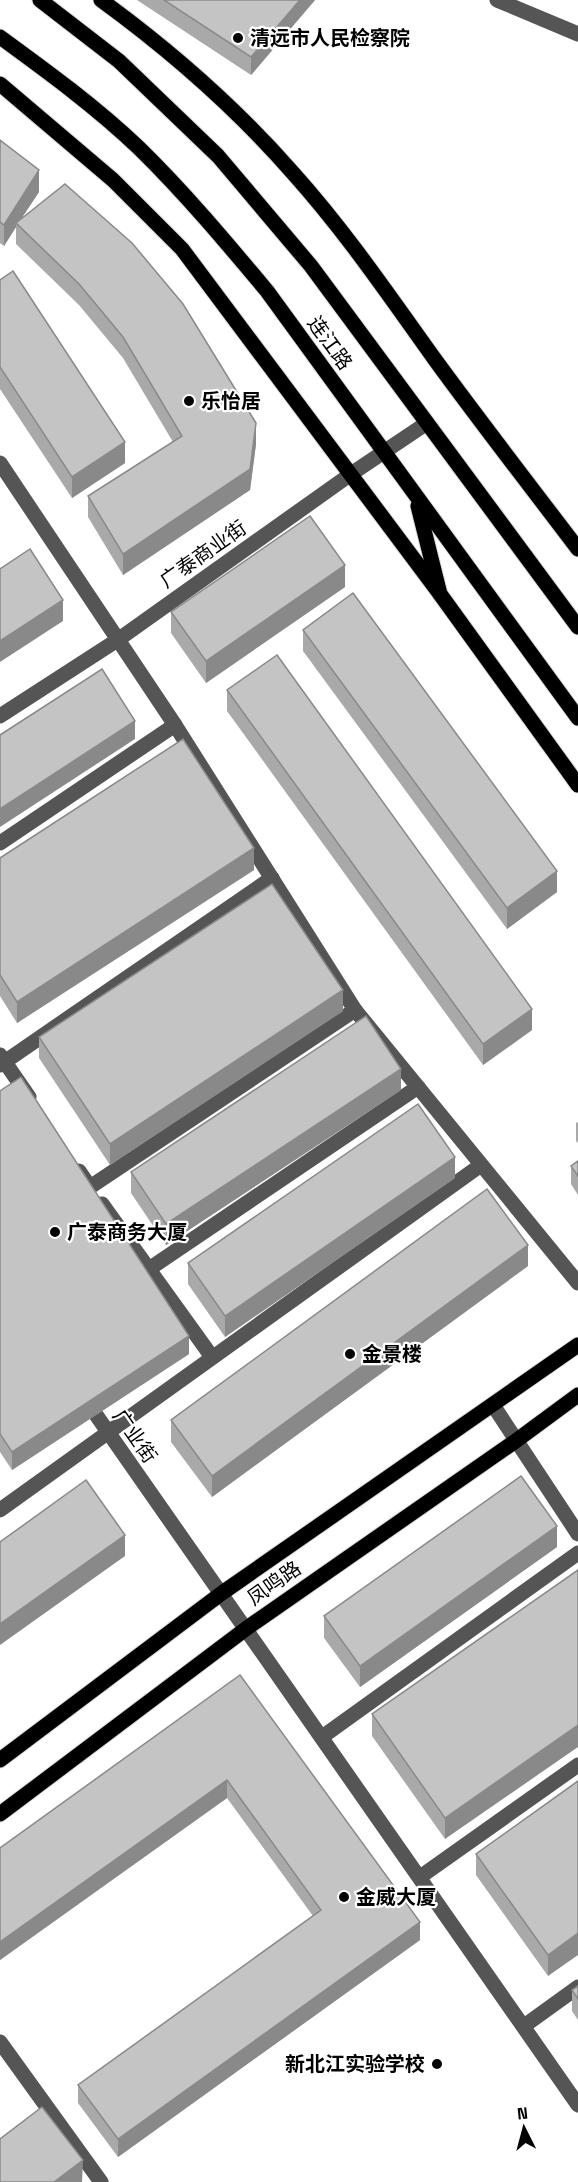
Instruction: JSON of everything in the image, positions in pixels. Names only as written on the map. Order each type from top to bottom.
[{"type":"main road","name":"连江路","points":[[40,0],[119,61],[218,156],[311,266],[578,627]]},
{"type":"main road","points":[[101,0],[150,36],[227,103],[293,173],[362,256],[438,363],[578,549]]},
{"type":"main road","name":"连江路","points":[[0,37],[73,90],[130,141],[212,225],[267,291],[578,718]]},
{"type":"main road","points":[[0,84],[113,180],[182,249],[440,594],[578,785]]},
{"type":"main road","points":[[416,498],[440,594]]},
{"type":"main road","name":"凤鸣路","points":[[0,1760],[222,1593],[578,1345]]},
{"type":"main road","name":"凤鸣路","points":[[0,1814],[247,1628],[578,1395]]},
{"type":"street","points":[[497,0],[578,34]]},
{"type":"street","name":"广泰商业街","points":[[0,716],[119,639],[351,474],[427,423]]},
{"type":"street","points":[[0,463],[175,725],[355,1010],[578,1283]]},
{"type":"street","points":[[0,843],[175,725]]},
{"type":"street","points":[[38,1110],[2,1061],[272,878]]},
{"type":"street","points":[[90,1187],[355,1010]]},
{"type":"street","points":[[149,1269],[418,1087]]},
{"type":"street","points":[[70,1158],[212,1357]]},
{"type":"street","points":[[0,1510],[481,1165]]},
{"type":"street","name":"广业街","points":[[75,1384],[106,1432],[247,1628],[578,2105]]},
{"type":"street","points":[[493,1405],[578,1534]]},
{"type":"street","points":[[322,1737],[578,1553]]},
{"type":"street","points":[[420,1877],[578,1765]]},
{"type":"street","points":[[524,2026],[578,1987]]},
{"type":"street","points":[[0,2042],[101,2182]]},
{"type":"building","points":[[164,0],[300,0],[251,57]]},
{"type":"building","points":[[0,140],[39,170],[4,225],[0,222]]},
{"type":"building","name":"乐怡居","points":[[65,184],[132,243],[183,304],[256,423],[250,469],[123,554],[88,496],[182,436],[123,337],[79,284],[16,223]]},
{"type":"building","points":[[13,271],[125,442],[72,477],[0,367],[0,280]]},
{"type":"building","points":[[310,516],[345,565],[206,661],[171,612]]},
{"type":"building","points":[[30,549],[63,600],[0,641],[0,569]]},
{"type":"building","points":[[353,593],[557,871],[507,908],[303,630]]},
{"type":"building","points":[[277,655],[532,1009],[483,1044],[227,690]]},
{"type":"building","points":[[102,669],[135,721],[0,809],[0,735]]},
{"type":"building","points":[[183,739],[254,848],[17,1002],[0,975],[0,858]]},
{"type":"building","points":[[272,884],[343,990],[110,1144],[39,1037]]},
{"type":"building","points":[[366,1016],[401,1069],[166,1224],[131,1172]]},
{"type":"building","name":"广泰商务大厦","points":[[21,1077],[189,1336],[12,1452],[0,1434],[0,1091]]},
{"type":"building","points":[[418,1104],[455,1157],[225,1316],[188,1263]]},
{"type":"building","points":[[578,1161],[578,1176],[571,1166]]},
{"type":"building","name":"金景楼","points":[[487,1189],[528,1245],[212,1476],[171,1420]]},
{"type":"building","points":[[521,1476],[557,1526],[360,1666],[324,1616]]},
{"type":"building","points":[[86,1480],[125,1535],[0,1624],[0,1542]]},
{"type":"building","points":[[578,1570],[578,1725],[445,1818],[372,1714]]},
{"type":"building","name":"金威大厦","points":[[240,1675],[420,1922],[118,2139],[78,2085],[321,1910],[227,1780],[0,1942],[0,1848]]},
{"type":"building","points":[[578,1781],[578,1933],[548,1955],[476,1854]]},
{"type":"building","points":[[578,1986],[578,1999],[572,1990]]},
{"type":"building","points":[[42,2107],[83,2160],[54,2182],[0,2182],[0,2139]]},
{"type":"place","name":"清远市人民检察院","points":[[238,38]]},
{"type":"place","name":"乐怡居","points":[[189,401]]},
{"type":"place","name":"广泰商务大厦","points":[[55,1232]]},
{"type":"place","name":"金景楼","points":[[350,1354]]},
{"type":"place","name":"金威大厦","points":[[344,1897]]},
{"type":"place","name":"新北江实验学校","points":[[437,2064]]}]
